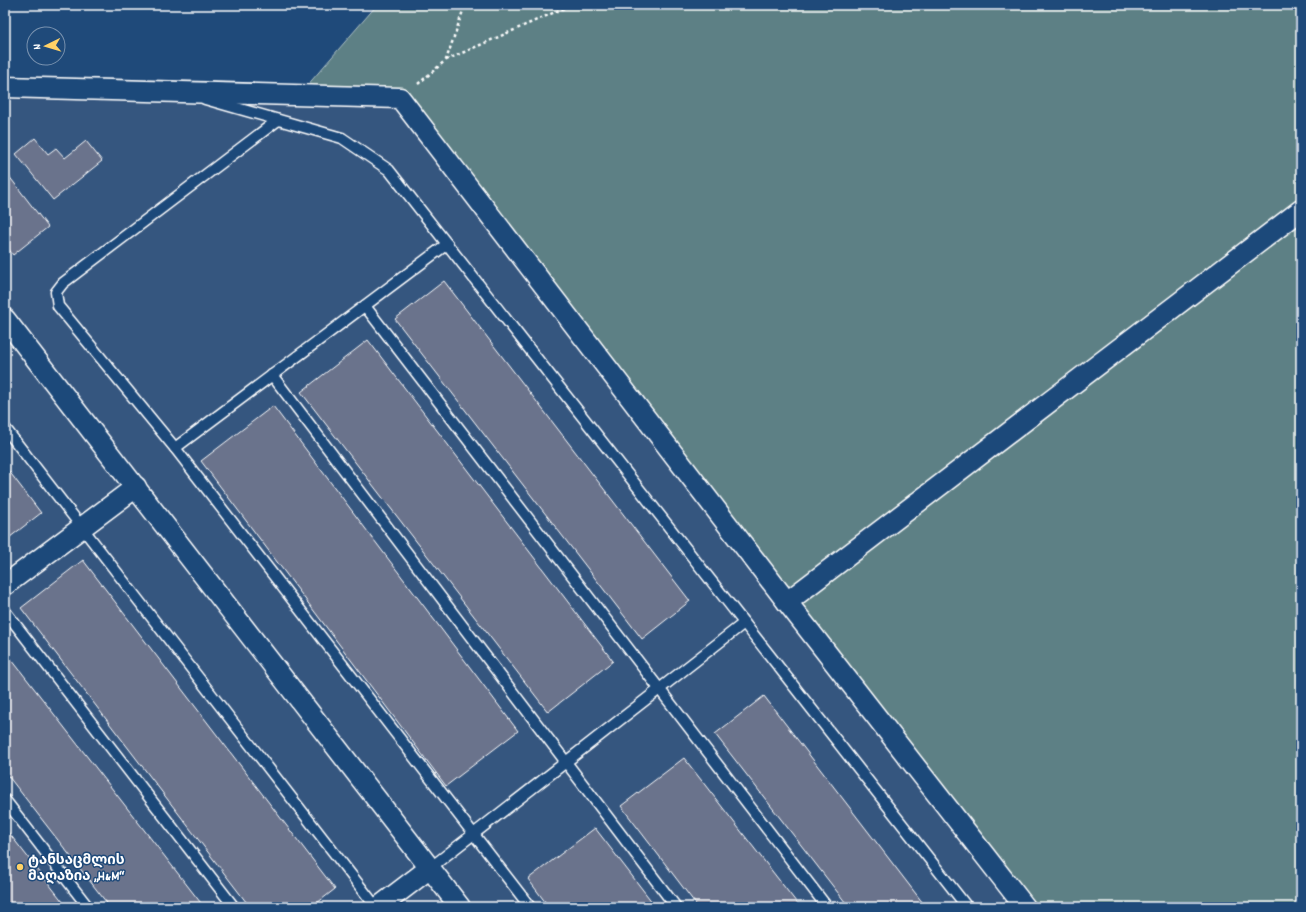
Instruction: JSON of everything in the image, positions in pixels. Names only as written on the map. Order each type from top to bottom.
[{"type":"street","points":[[5,87],[400,98],[787,602],[1025,907]]},
{"type":"street","points":[[787,602],[1301,210]]},
{"type":"street","points":[[5,318],[460,907]]},
{"type":"street","points":[[5,585],[136,488]]},
{"type":"street","points":[[378,907],[430,868]]},
{"type":"lane","points":[[180,92],[342,138],[389,170],[967,907]]},
{"type":"lane","points":[[278,120],[63,283],[56,292],[58,306],[175,448],[530,907]]},
{"type":"lane","points":[[175,448],[446,244]]},
{"type":"lane","points":[[365,306],[827,907]]},
{"type":"lane","points":[[272,375],[676,907]]},
{"type":"lane","points":[[5,428],[378,907]]},
{"type":"lane","points":[[5,611],[234,907]]},
{"type":"lane","points":[[430,868],[744,623]]},
{"type":"lane","points":[[5,800],[88,907]]},
{"type":"path","points":[[446,60],[465,5]]},
{"type":"path","points":[[400,98],[446,60],[571,5]]},
{"type":"shaded area","points":[[5,87],[400,98],[1025,907],[5,907]]},
{"type":"green space","points":[[377,5],[1301,5],[1301,907],[1025,907],[400,98],[299,95]]},
{"type":"building","points":[[35,138],[48,154],[56,148],[65,158],[86,141],[102,161],[53,200],[16,154]]},
{"type":"building","points":[[5,171],[48,227],[13,255],[5,244]]},
{"type":"building","points":[[444,281],[690,601],[642,639],[395,319]]},
{"type":"building","points":[[368,340],[613,661],[548,712],[301,392]]},
{"type":"building","points":[[273,406],[518,731],[446,786],[201,461]]},
{"type":"building","points":[[5,466],[41,513],[5,541]]},
{"type":"building","points":[[83,560],[335,889],[312,907],[250,907],[21,608]]},
{"type":"building","points":[[5,651],[204,907],[110,907],[5,772]]},
{"type":"building","points":[[764,696],[926,907],[849,907],[715,734]]},
{"type":"building","points":[[684,758],[800,907],[698,907],[621,806]]},
{"type":"building","name":"ტანსაცმლის მაღაზია „H&M“","points":[[5,828],[67,907],[5,907]]},
{"type":"building","points":[[595,828],[656,907],[549,907],[528,879]]},
{"type":"place","name":"ტანსაცმლის მაღაზია „H&M“","points":[[20,867]]}]
